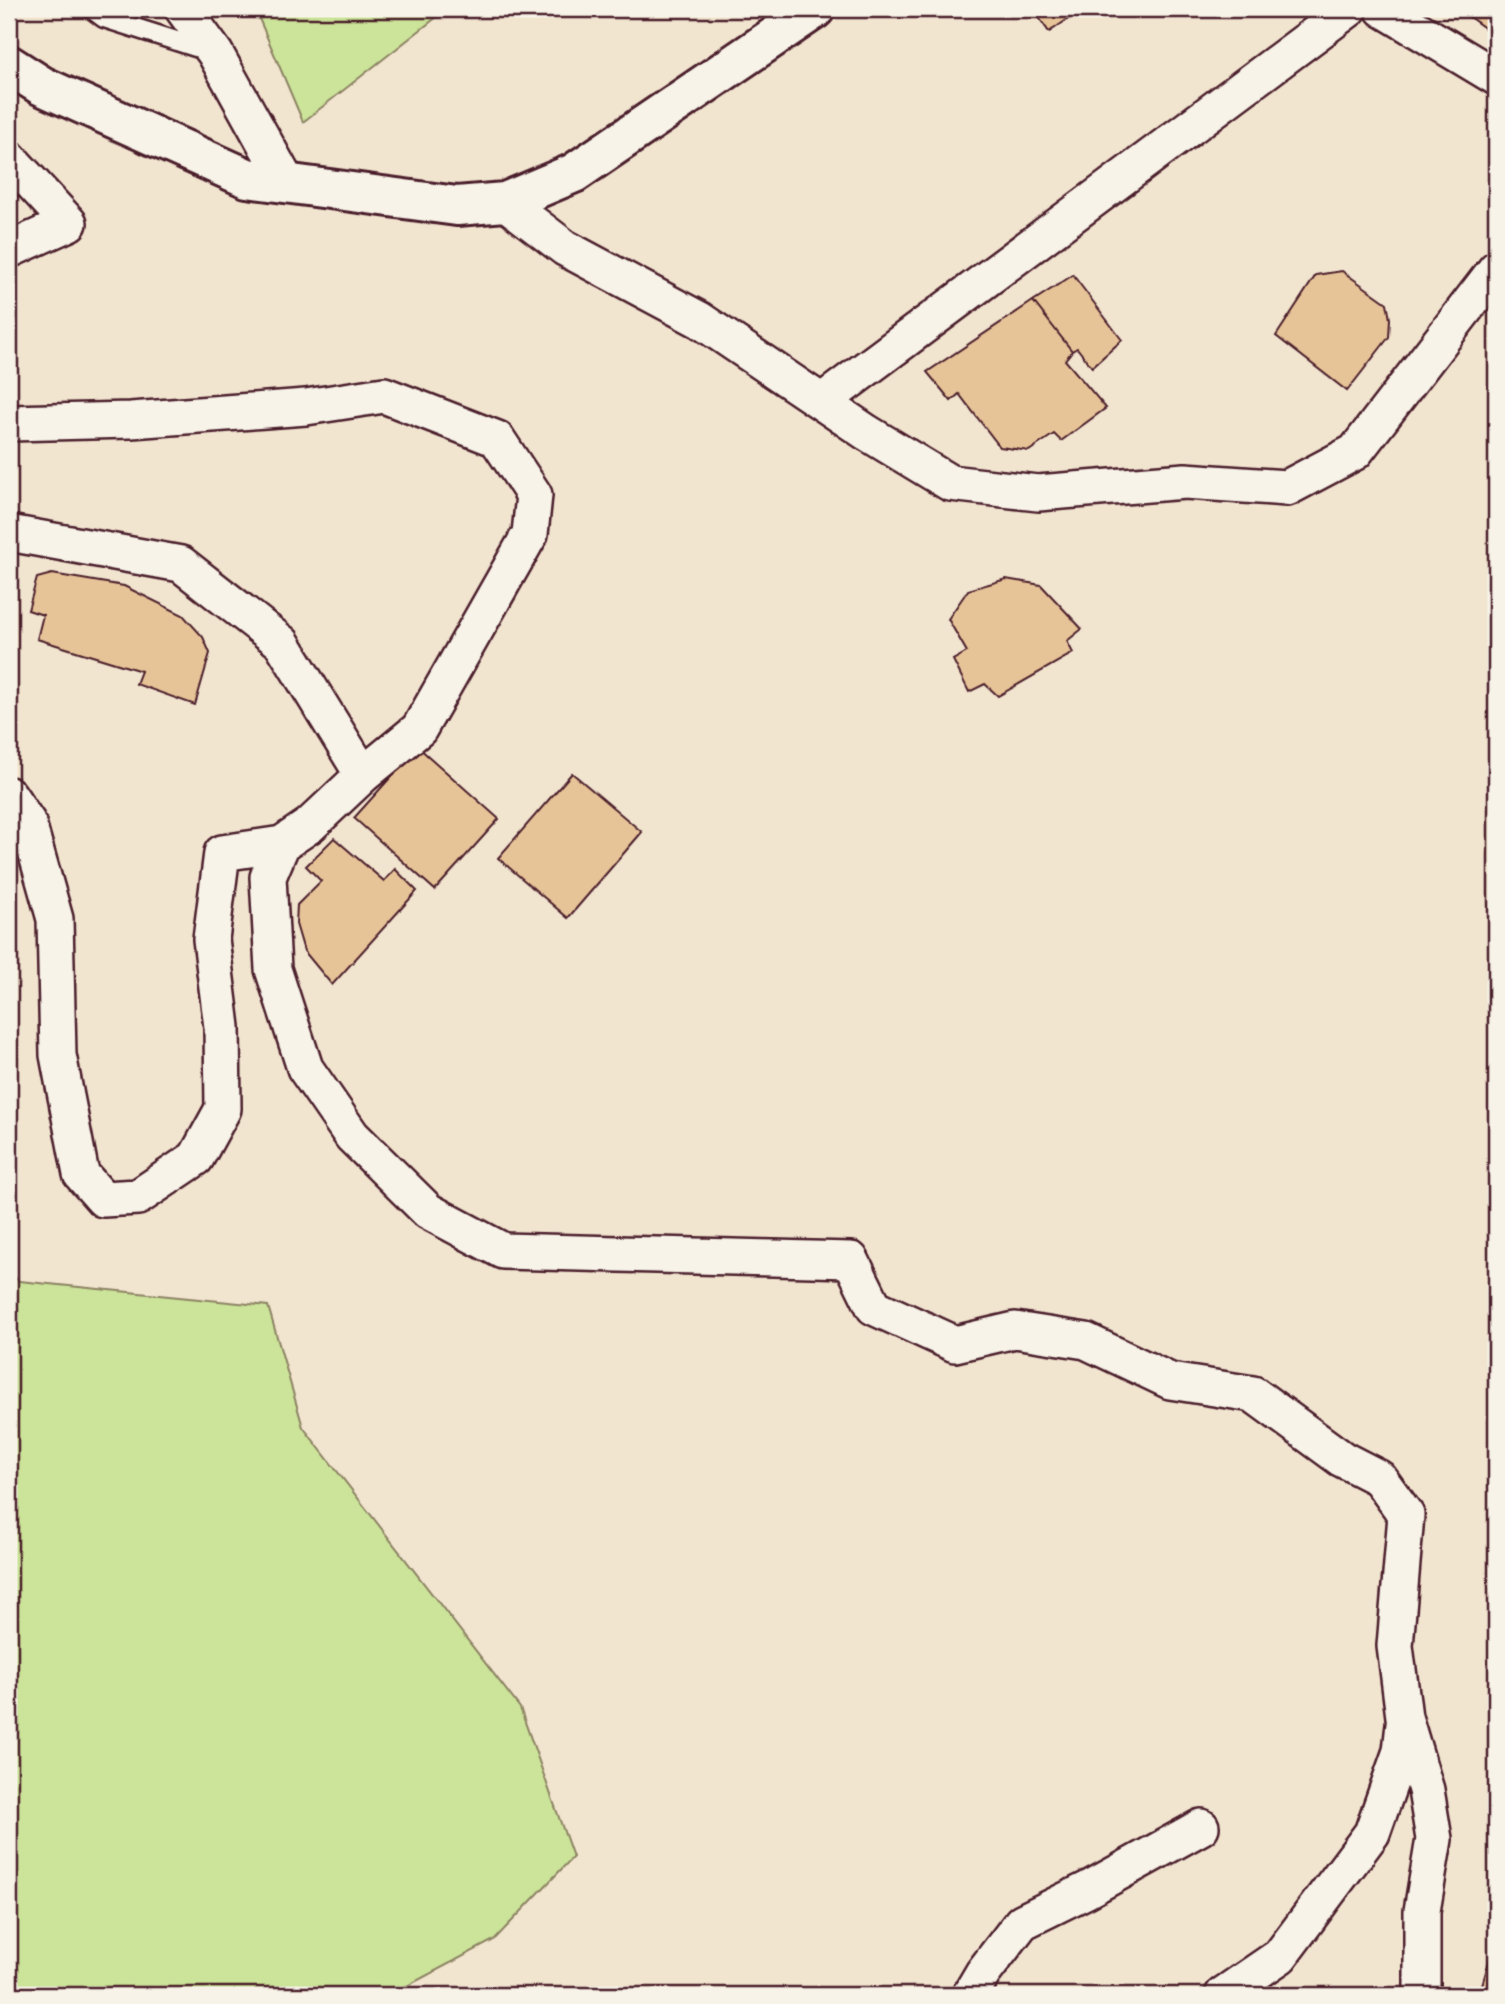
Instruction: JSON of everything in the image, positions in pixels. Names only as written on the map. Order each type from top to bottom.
[{"type":"street","points":[[183,9],[215,53],[287,183]]},
{"type":"street","points":[[9,65],[42,86],[247,178],[457,206],[505,202],[574,173],[815,9]]},
{"type":"street","points":[[824,401],[1349,9]]},
{"type":"street","points":[[1383,9],[1496,78]]},
{"type":"street","points":[[9,158],[69,223],[9,250]]},
{"type":"street","points":[[505,202],[565,248],[700,320],[824,401],[866,432],[950,483],[1038,493],[1185,481],[1287,488],[1355,452],[1496,269]]},
{"type":"street","points":[[9,423],[131,420],[293,408],[384,396],[496,439],[534,495],[530,534],[419,729],[363,775],[310,825],[282,844],[222,853],[211,939],[222,1027],[223,1109],[196,1157],[138,1197],[103,1199],[80,1174],[58,1055],[55,919],[28,823],[9,795]]},
{"type":"street","points":[[9,533],[181,564],[282,643],[363,775]]},
{"type":"street","points":[[282,844],[268,877],[273,969],[305,1068],[352,1136],[428,1211],[503,1251],[851,1260],[874,1307],[956,1344],[1015,1330],[1086,1341],[1170,1381],[1253,1394],[1342,1459],[1378,1478],[1406,1515],[1395,1646],[1404,1717],[1426,1790],[1434,1839],[1422,1911],[1422,1995]]},
{"type":"street","points":[[1223,1995],[1280,1956],[1373,1833],[1401,1751],[1404,1717]]},
{"type":"street","points":[[970,1995],[1021,1922],[1087,1890],[1201,1827]]},
{"type":"lane","points":[[92,9],[104,18],[215,53]]},
{"type":"green space","points":[[255,9],[447,9],[303,122]]},
{"type":"green space","points":[[9,1272],[19,1281],[268,1306],[303,1427],[520,1708],[573,1857],[494,1940],[390,1995],[9,1995]]},
{"type":"building","points":[[1033,9],[1083,9],[1049,32]]},
{"type":"building","points":[[1458,9],[1496,9],[1496,36]]},
{"type":"building","points":[[1342,271],[1387,303],[1390,319],[1389,337],[1347,391],[1276,336],[1316,275]]},
{"type":"building","points":[[1073,275],[1122,340],[1092,367],[1077,348],[1072,351],[1033,301]]},
{"type":"building","points":[[1033,301],[1072,351],[1065,360],[1106,408],[1061,441],[1054,434],[1029,451],[1000,447],[959,394],[951,401],[927,372]]},
{"type":"building","points":[[52,574],[124,586],[183,615],[203,637],[210,653],[195,705],[136,684],[141,671],[37,639],[43,615],[28,610],[37,578]]},
{"type":"building","points":[[1006,579],[1041,585],[1082,629],[1067,641],[1073,653],[998,696],[985,684],[969,692],[953,660],[967,652],[948,619],[968,590]]},
{"type":"building","points":[[418,747],[499,819],[435,890],[354,818]]},
{"type":"building","points":[[572,773],[642,832],[568,918],[498,858]]},
{"type":"building","points":[[334,838],[384,881],[395,869],[417,891],[332,985],[304,951],[296,924],[297,905],[321,881],[306,866]]},
{"type":"building","points":[[1490,1958],[1496,1960],[1496,1995],[1479,1995]]}]
